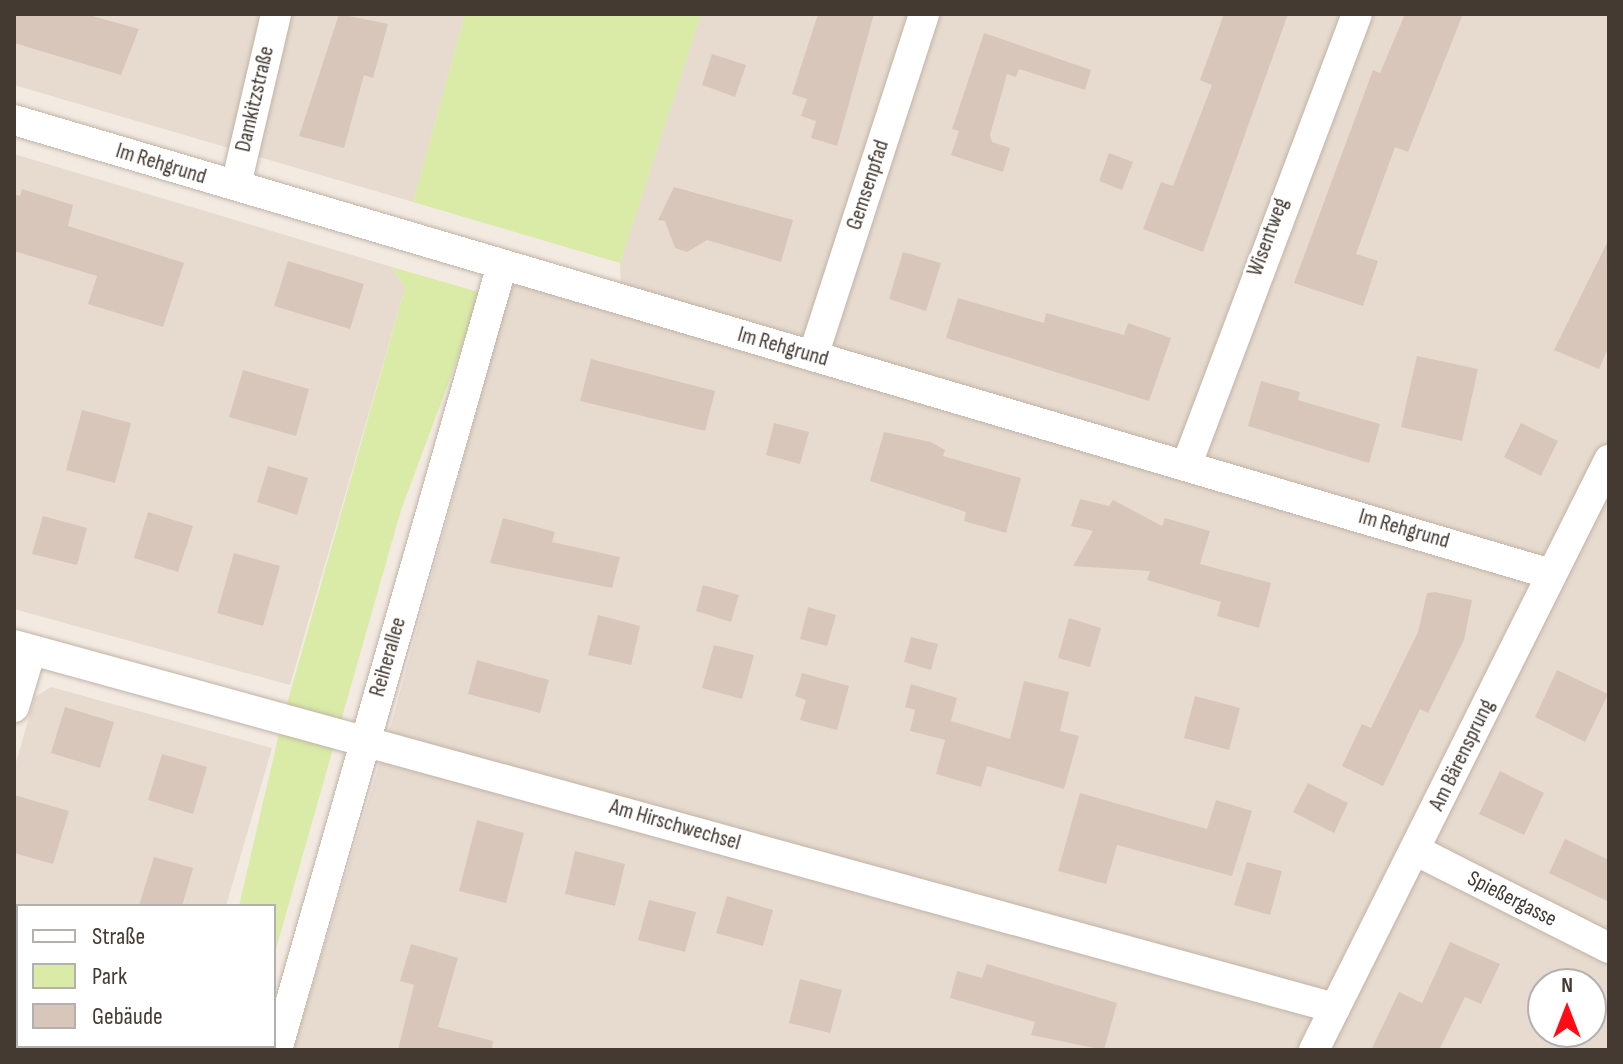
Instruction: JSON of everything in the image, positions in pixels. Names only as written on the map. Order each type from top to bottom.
[{"type":"street","name":"Damkitzstraße","points":[[236,185],[276,14]]},
{"type":"street","name":"Gemsenpfad","points":[[813,356],[924,14]]},
{"type":"street","name":"Wisentweg","points":[[1187,464],[1357,14]]},
{"type":"street","name":"Im Rehgrund","points":[[14,120],[1551,574]]},
{"type":"street","name":"Reiherallee","points":[[277,1050],[502,265]]},
{"type":"street","name":"Am Bärensprung","points":[[1314,1050],[1609,460]]},
{"type":"street","name":"Am Hirschwechsel","points":[[22,647],[364,738],[1335,1008]]},
{"type":"street","points":[[14,707],[22,647]]},
{"type":"street","name":"Spießergasse","points":[[1415,850],[1609,948]]},
{"type":"shaded area","points":[[14,14],[465,14],[413,202],[14,85]]},
{"type":"shaded area","points":[[701,14],[1609,14],[1609,1050],[293,1050],[391,725],[512,281],[622,313],[620,263]]},
{"type":"shaded area","points":[[14,154],[392,267],[405,288],[290,685],[14,609]]},
{"type":"shaded area","points":[[51,687],[272,748],[227,904],[16,904],[16,1048],[184,1050],[14,1050],[14,769],[35,697]]},
{"type":"green space","points":[[465,14],[701,14],[620,263],[413,202]]},
{"type":"green space","points":[[392,267],[482,293],[401,510],[276,949],[276,904],[239,904],[281,725],[405,288]]},
{"type":"building","points":[[14,14],[85,14],[139,29],[121,75],[14,43]]},
{"type":"building","points":[[339,14],[388,24],[373,78],[364,75],[344,148],[299,136]]},
{"type":"building","points":[[818,14],[874,14],[837,146],[811,138],[816,121],[801,116],[807,99],[792,94]]},
{"type":"building","points":[[1224,14],[1288,14],[1203,252],[1143,229],[1161,182],[1173,186],[1212,85],[1200,80]]},
{"type":"building","points":[[1405,14],[1463,14],[1408,152],[1395,147],[1356,254],[1378,261],[1363,306],[1294,283],[1373,70],[1380,73]]},
{"type":"building","points":[[984,33],[1091,70],[1085,90],[1019,69],[1016,77],[1007,74],[990,135],[992,142],[1010,148],[1003,172],[951,155],[959,131],[952,129]]},
{"type":"building","points":[[712,54],[746,65],[735,97],[702,85]]},
{"type":"building","points":[[1109,153],[1133,162],[1122,190],[1099,181]]},
{"type":"building","points":[[674,187],[793,220],[781,262],[707,240],[687,252],[675,248],[665,221],[658,220]]},
{"type":"building","points":[[22,189],[73,205],[68,226],[184,263],[163,327],[88,304],[97,276],[14,251],[14,194],[20,196]]},
{"type":"building","points":[[1609,239],[1609,346],[1599,369],[1554,350]]},
{"type":"building","points":[[903,252],[941,263],[926,311],[889,299]]},
{"type":"building","points":[[288,261],[364,284],[350,329],[274,306]]},
{"type":"building","points":[[958,298],[1044,323],[1046,313],[1124,335],[1128,323],[1171,338],[1149,401],[946,338]]},
{"type":"building","points":[[1417,356],[1478,369],[1462,441],[1401,427]]},
{"type":"building","points":[[591,359],[715,391],[705,431],[580,401]]},
{"type":"building","points":[[243,370],[309,389],[296,436],[229,417]]},
{"type":"building","points":[[1261,381],[1300,392],[1298,400],[1380,424],[1369,463],[1248,426]]},
{"type":"building","points":[[82,410],[131,423],[115,483],[66,470]]},
{"type":"building","points":[[774,423],[809,432],[800,464],[766,455]]},
{"type":"building","points":[[1521,423],[1558,441],[1541,476],[1504,457]]},
{"type":"building","points":[[884,432],[931,442],[945,450],[943,456],[1021,478],[1006,533],[964,521],[966,512],[870,481]]},
{"type":"building","points":[[268,466],[308,478],[297,515],[257,502]]},
{"type":"building","points":[[1080,499],[1109,506],[1113,500],[1162,526],[1165,518],[1210,531],[1200,564],[1271,583],[1259,628],[1217,616],[1221,602],[1147,580],[1150,571],[1073,566],[1093,531],[1071,526]]},
{"type":"building","points":[[148,512],[193,526],[178,572],[134,558]]},
{"type":"building","points":[[43,516],[87,528],[77,565],[32,554]]},
{"type":"building","points":[[503,518],[555,532],[552,542],[620,557],[612,588],[490,563]]},
{"type":"building","points":[[234,553],[280,566],[263,626],[217,613]]},
{"type":"building","points":[[703,585],[739,595],[731,622],[696,611]]},
{"type":"building","points":[[1427,593],[1472,600],[1464,640],[1428,713],[1420,709],[1383,786],[1342,766],[1362,724],[1371,728],[1418,632]]},
{"type":"building","points":[[808,607],[836,615],[827,646],[800,639]]},
{"type":"building","points":[[598,615],[640,626],[631,665],[588,655]]},
{"type":"building","points":[[1069,618],[1101,628],[1090,667],[1058,658]]},
{"type":"building","points":[[911,637],[938,644],[931,670],[904,662]]},
{"type":"building","points":[[714,645],[754,655],[742,699],[702,688]]},
{"type":"building","points":[[477,660],[549,680],[540,713],[468,694]]},
{"type":"building","points":[[1557,670],[1608,694],[1585,742],[1535,717]]},
{"type":"building","points":[[802,673],[849,686],[837,730],[800,720],[806,700],[795,696]]},
{"type":"building","points":[[1024,681],[1069,692],[1060,731],[1079,736],[1064,789],[987,766],[981,787],[936,774],[945,740],[910,731],[915,710],[905,707],[911,684],[957,698],[951,721],[1010,739]]},
{"type":"building","points":[[1195,696],[1240,708],[1229,750],[1184,738]]},
{"type":"building","points":[[65,707],[114,722],[100,768],[51,753]]},
{"type":"building","points":[[162,754],[207,767],[193,814],[148,800]]},
{"type":"building","points":[[1500,771],[1544,793],[1524,835],[1479,814]]},
{"type":"building","points":[[1308,783],[1348,803],[1334,833],[1293,812]]},
{"type":"building","points":[[1080,793],[1207,829],[1216,800],[1252,811],[1232,876],[1117,845],[1106,884],[1058,871]]},
{"type":"building","points":[[14,795],[69,811],[53,864],[14,853]]},
{"type":"building","points":[[477,820],[524,833],[506,903],[459,891]]},
{"type":"building","points":[[1565,839],[1609,860],[1609,902],[1549,873]]},
{"type":"building","points":[[575,851],[625,864],[615,906],[565,894]]},
{"type":"building","points":[[154,857],[193,868],[183,904],[140,904]]},
{"type":"building","points":[[1247,862],[1282,871],[1270,915],[1234,905]]},
{"type":"building","points":[[727,896],[773,910],[763,946],[716,933]]},
{"type":"building","points":[[649,900],[696,912],[685,952],[638,940]]},
{"type":"building","points":[[1450,942],[1500,964],[1481,1004],[1465,997],[1439,1050],[1371,1050],[1399,992],[1422,1003]]},
{"type":"building","points":[[411,944],[458,958],[438,1027],[493,1041],[492,1050],[398,1050],[414,985],[400,981]]},
{"type":"building","points":[[987,964],[1117,1003],[1104,1050],[1031,1035],[1035,1022],[950,998],[957,971],[982,978]]},
{"type":"building","points":[[800,979],[842,990],[830,1033],[789,1023]]}]
